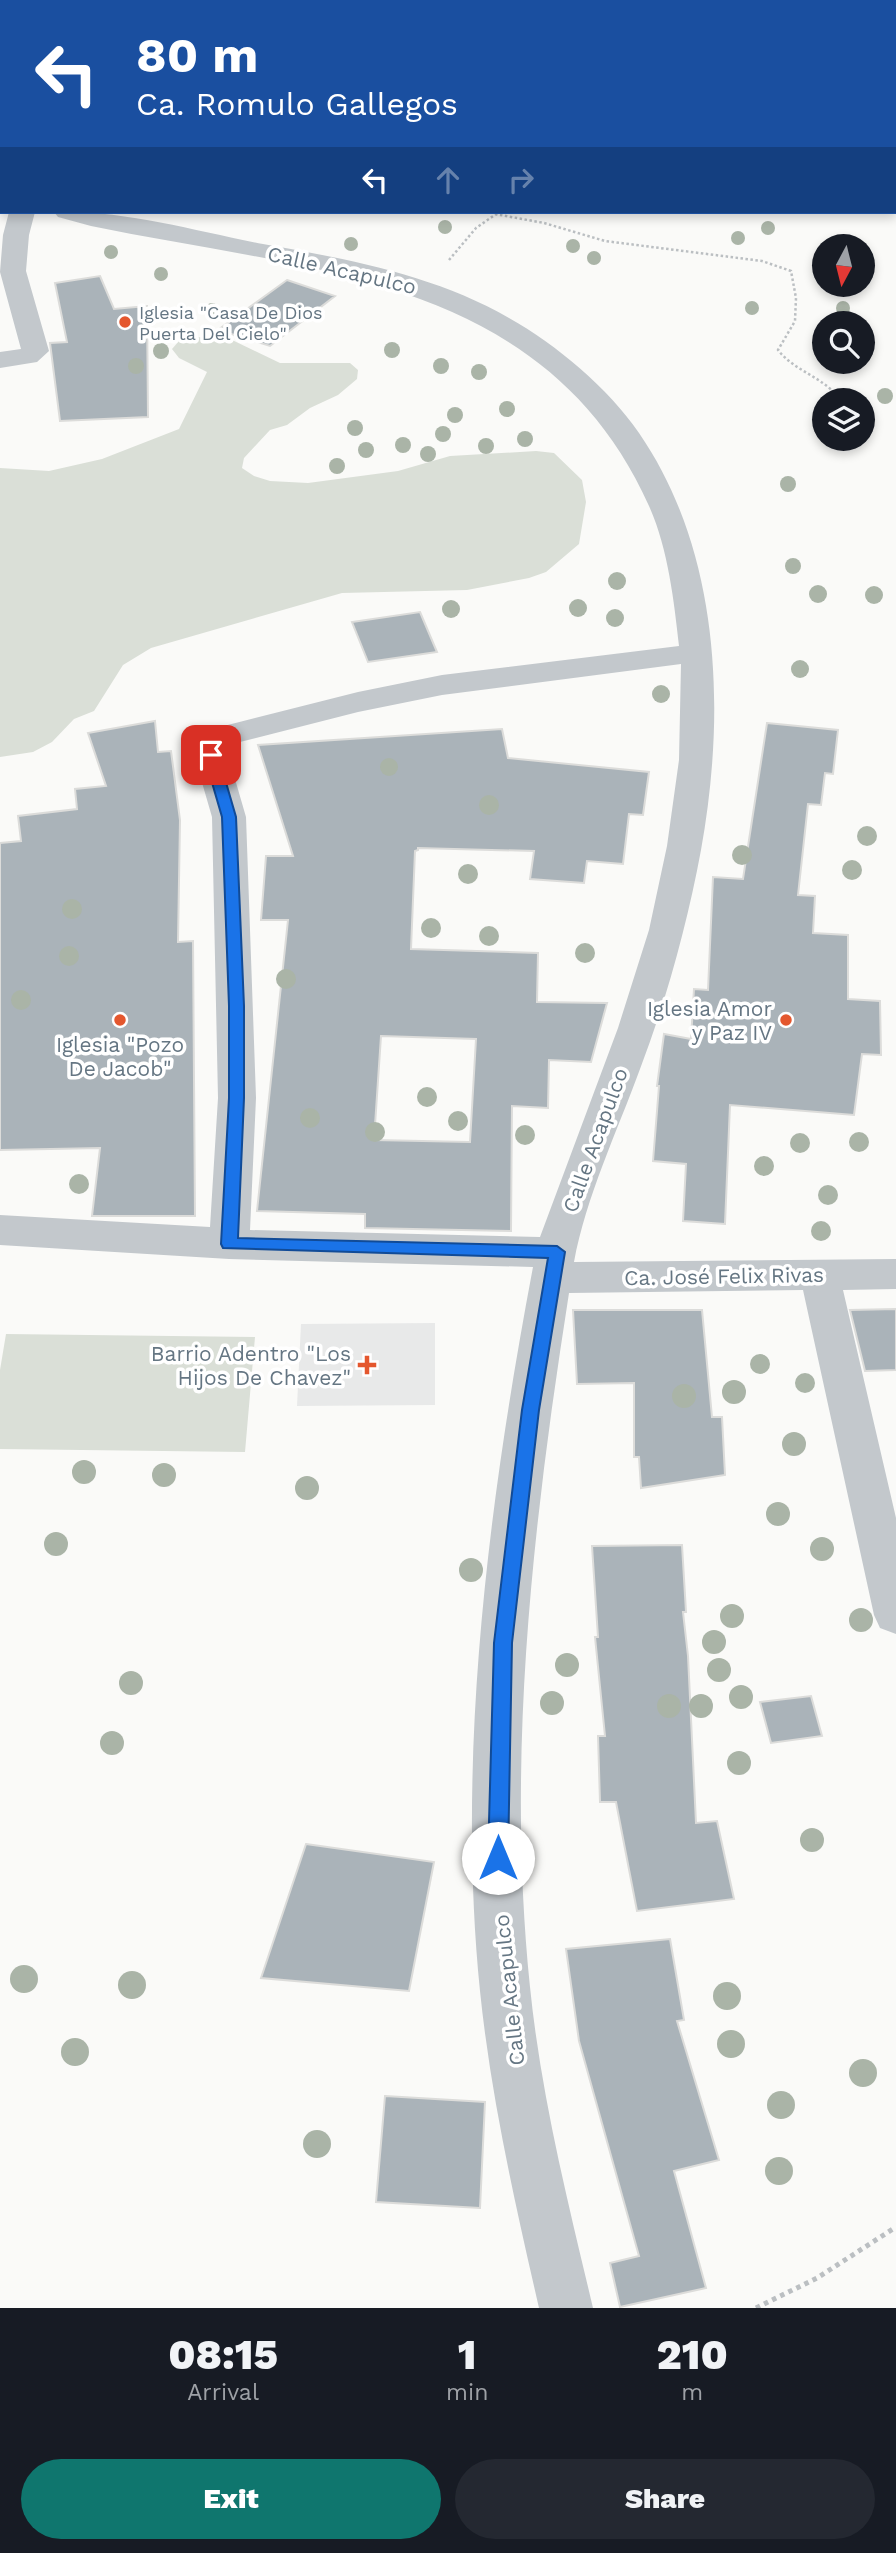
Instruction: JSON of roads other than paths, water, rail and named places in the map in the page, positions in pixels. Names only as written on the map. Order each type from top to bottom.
[{"type":"street","points":[[0,360],[20,359],[31,356],[35,351],[13,271],[16,235],[21,214]]},
{"type":"street","name":"Calle Acapulco","points":[[77,214],[325,262],[454,299],[508,327],[571,373],[607,408],[630,439],[675,537],[692,603],[698,709],[694,784],[673,906],[643,1009],[561,1233],[514,1533],[503,1643],[498,1858],[501,1949],[513,2049],[534,2168],[566,2308]]},
{"type":"street","points":[[229,1244],[237,1098],[236,1006],[229,817],[211,755],[216,745],[228,735],[430,687],[543,670],[696,653]]},
{"type":"street","name":"Ca. José Felix Rivas","points":[[0,1230],[554,1265],[820,1276],[896,1274]]},
{"type":"street","points":[[820,1276],[896,1615]]},
{"type":"place","name":"Iglesia \"Casa De Dios Puerta Del Cielo\"","points":[[125,322]]},
{"type":"place","name":"Iglesia \"Pozo De Jacob\"","points":[[120,1020]]},
{"type":"place","name":"Iglesia Amor y Paz IV","points":[[786,1020]]},
{"type":"place","name":"Barrio Adentro \"Los Hijos De Chavez\"","points":[[367,1365]]}]
